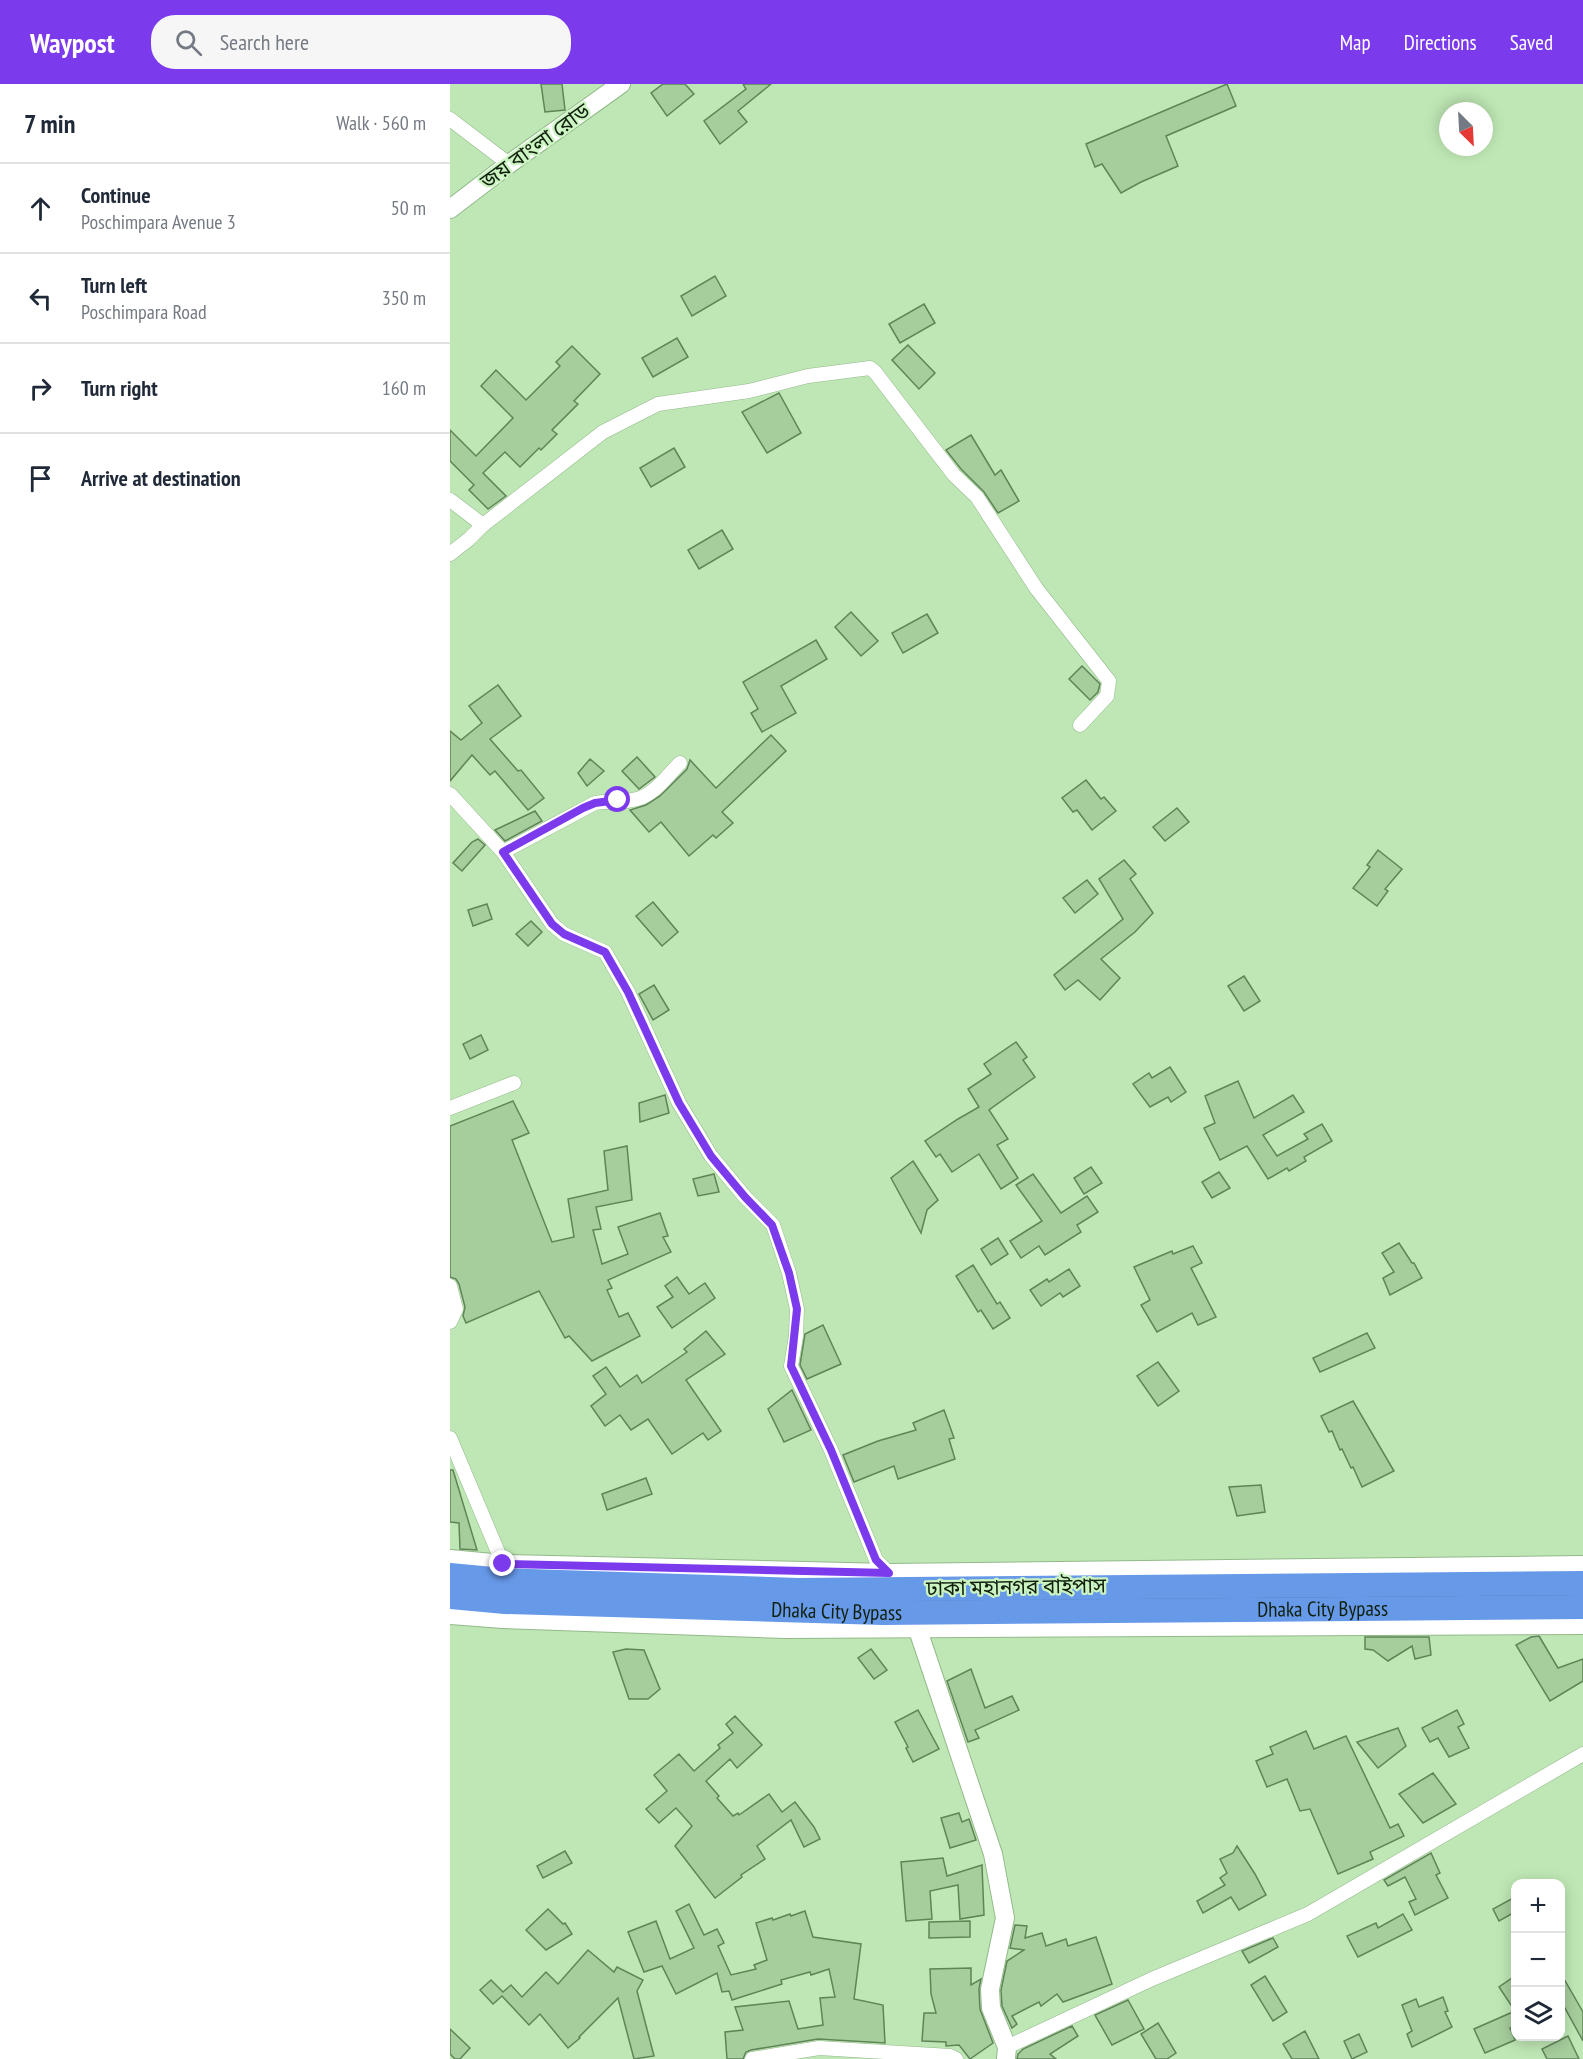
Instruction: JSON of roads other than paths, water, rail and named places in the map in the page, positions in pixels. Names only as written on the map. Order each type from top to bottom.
[{"type":"highway","name":"ঢাকা মহানগর বাইপাস","points":[[450,1575],[503,1580],[798,1590],[1583,1583]]},
{"type":"highway","name":"Dhaka City Bypass","points":[[450,1597],[517,1602],[884,1613],[1239,1608],[1583,1607]]},
{"type":"main road","name":"জয় বাংলা রোড","points":[[450,209],[508,164],[621,84]]},
{"type":"main road","points":[[450,1559],[503,1564],[889,1573],[1583,1565]]},
{"type":"main road","points":[[450,1615],[785,1629],[1583,1625]]},
{"type":"main road","points":[[918,1630],[993,1854],[1005,1918],[990,1989],[991,2008],[1006,2053]]},
{"type":"street","points":[[450,119],[508,164]]},
{"type":"street","points":[[450,554],[470,539],[483,525],[603,432],[658,404],[749,391],[808,376],[870,369],[875,372],[954,475],[977,497],[1036,588],[1109,681],[1107,696],[1080,725]]},
{"type":"street","points":[[450,500],[483,525]]},
{"type":"street","points":[[503,852],[595,803],[607,800],[636,800],[646,796],[680,764]]},
{"type":"street","points":[[450,794],[503,852],[552,924],[564,934],[605,952],[628,992],[689,1121],[711,1156],[772,1225],[789,1273],[797,1309],[791,1366],[831,1450],[876,1560],[889,1573]]},
{"type":"street","points":[[450,1108],[514,1083]]},
{"type":"street","points":[[450,1286],[456,1309],[450,1322]]},
{"type":"street","points":[[450,1438],[503,1564]]},
{"type":"street","points":[[1006,2053],[1152,1980],[1308,1914],[1583,1754]]},
{"type":"street","points":[[752,2059],[819,2048],[950,2056],[956,2059]]}]
